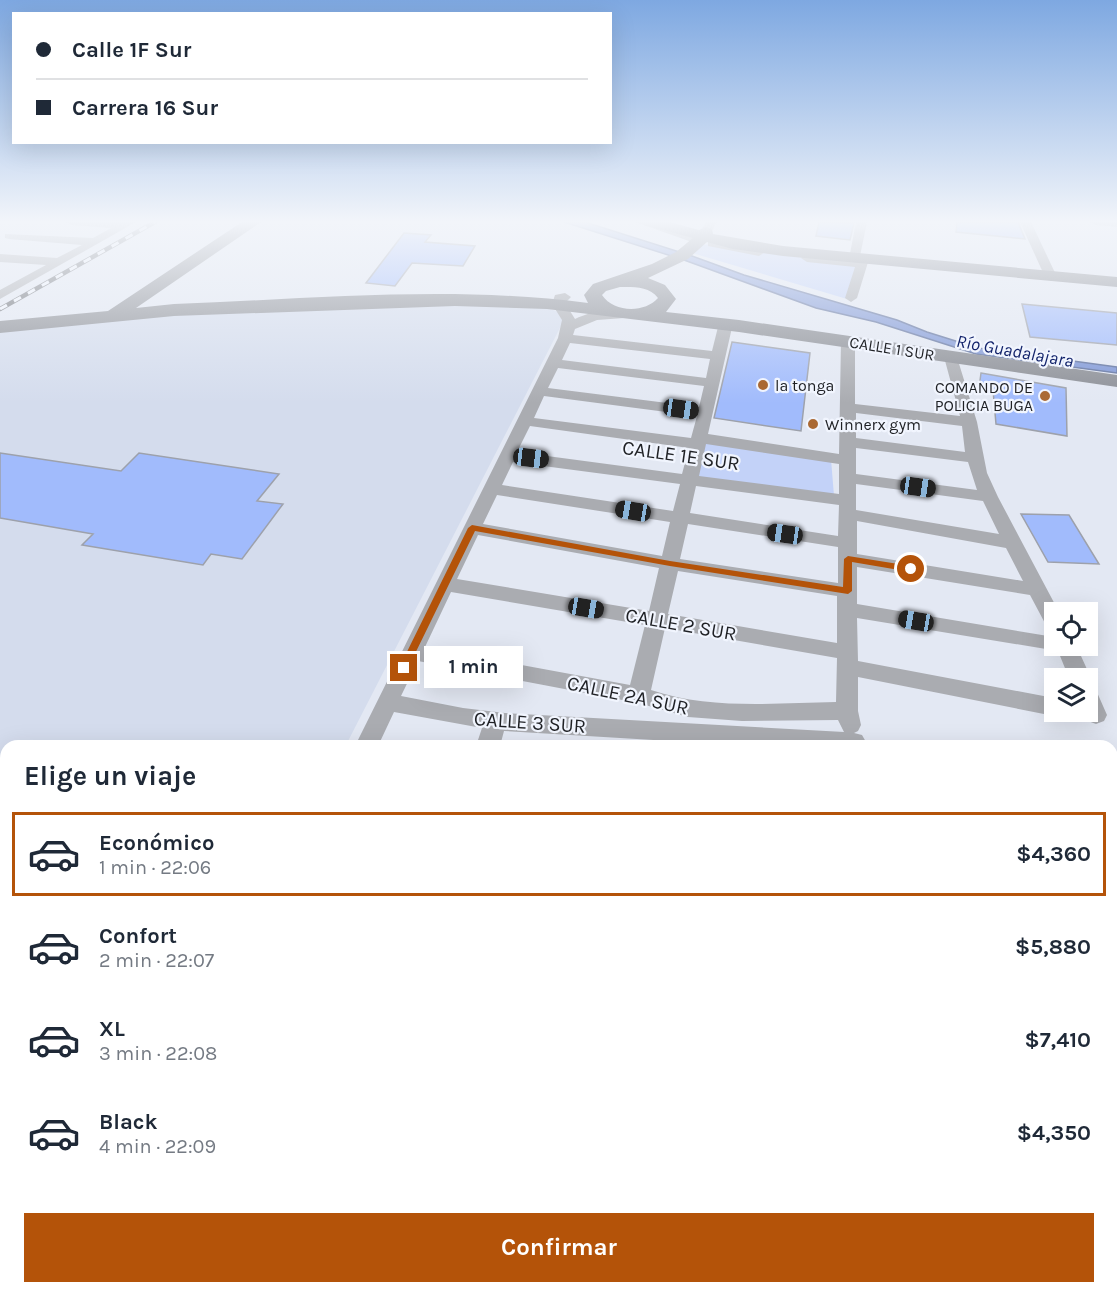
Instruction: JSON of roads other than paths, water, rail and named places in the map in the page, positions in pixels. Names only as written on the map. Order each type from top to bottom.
[{"type":"main road","points":[[119,311],[162,282]]},
{"type":"main road","points":[[618,282],[605,286],[593,294],[593,300],[597,305],[624,314],[661,308],[668,299],[658,282]]},
{"type":"main road","points":[[605,286],[642,283],[663,291]]},
{"type":"main road","name":"CALLE 1 SUR","points":[[562,301],[605,286]]},
{"type":"main road","name":"CALLE 1 SUR","points":[[663,291],[686,309],[730,324]]},
{"type":"main road","name":"CALLE 1 SUR","points":[[0,322],[119,311],[455,300],[562,301],[624,314],[730,324],[1117,381]]},
{"type":"main road","name":"CALLE 1 SUR","points":[[0,327],[119,311]]},
{"type":"street","points":[[0,295],[23,282]]},
{"type":"street","points":[[851,298],[854,282]]},
{"type":"street","points":[[562,301],[567,314],[568,333]]},
{"type":"street","points":[[369,740],[568,333],[588,317],[607,313],[624,314]]},
{"type":"street","points":[[639,695],[718,356],[730,324]]},
{"type":"street","points":[[568,333],[718,356]]},
{"type":"street","points":[[848,341],[847,711],[854,740]]},
{"type":"street","points":[[951,357],[969,422],[974,458],[989,497],[1045,602]]},
{"type":"street","points":[[553,363],[712,383]]},
{"type":"street","points":[[539,391],[705,412]]},
{"type":"street","points":[[848,408],[969,422]]},
{"type":"street","points":[[524,421],[848,460],[989,497]]},
{"type":"street","name":"CALLE 1E SUR","points":[[508,456],[690,479],[848,508],[1014,543]]},
{"type":"street","points":[[848,460],[974,458]]},
{"type":"street","points":[[492,489],[680,519],[1039,590]]},
{"type":"street","points":[[472,528],[670,564],[1044,642]]},
{"type":"street","name":"CALLE 2 SUR","points":[[445,584],[657,620],[847,660]]},
{"type":"street","name":"CALLE 2A SUR","points":[[412,652],[639,695],[662,704],[697,710],[847,711]]},
{"type":"street","points":[[847,660],[1044,705]]},
{"type":"street","name":"CALLE 3 SUR","points":[[387,702],[496,721],[630,737],[733,740]]},
{"type":"street","points":[[490,740],[496,721]]},
{"type":"water","points":[[745,282],[769,282],[897,320],[978,348],[1117,367],[1117,373],[976,354],[876,322],[816,308]]},
{"type":"railway","points":[[0,309],[48,282]]},
{"type":"place","name":"la tonga","points":[[763,385]]},
{"type":"place","name":"COMANDO DE POLICIA BUGA","points":[[1045,396]]},
{"type":"place","name":"Winnerx gym","points":[[813,424]]},
{"type":"water label","name":"Río Guadalajara","points":[[1015,351]]}]
